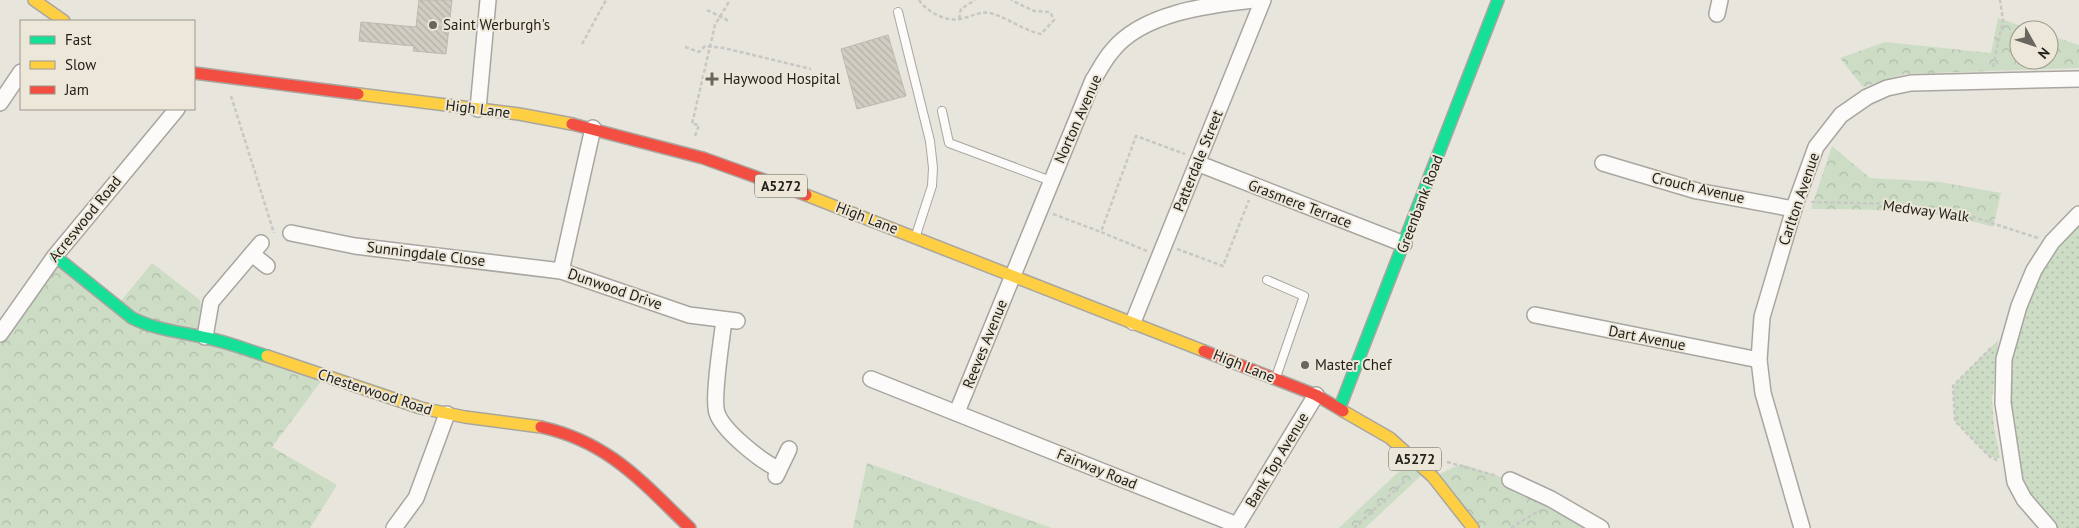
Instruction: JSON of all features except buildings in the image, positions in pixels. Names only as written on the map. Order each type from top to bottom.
[{"type":"main road","points":[[34,0],[59,20]]},
{"type":"main road","name":"Greenbank Road","points":[[1340,407],[1498,0]]},
{"type":"main road","name":"High Lane","points":[[195,74],[519,114],[593,128],[690,155],[843,209],[1275,378],[1340,407],[1390,438],[1421,466],[1433,477],[1473,528]]},
{"type":"main road","name":"Chesterwood Road","points":[[55,256],[132,318],[145,325],[160,330],[205,337],[278,359],[370,393],[447,414],[554,429],[595,446],[622,464],[690,528]]},
{"type":"street","points":[[478,109],[488,0]]},
{"type":"street","name":"Norton Avenue","points":[[1013,276],[1093,80],[1112,50],[1136,29],[1185,11],[1221,2],[1253,0]]},
{"type":"street","name":"Patterdale Street","points":[[1133,322],[1263,0]]},
{"type":"street","points":[[0,103],[20,73]]},
{"type":"street","name":"Carlton Avenue","points":[[1802,528],[1763,393],[1759,360],[1762,317],[1795,205],[1816,147],[1840,115],[1867,97],[1887,88],[1911,83],[2079,79]]},
{"type":"street","name":"Acreswood Road","points":[[2,326],[55,256],[176,110]]},
{"type":"street","name":"Dunwood Drive","points":[[593,128],[561,271],[689,315],[730,320],[716,411],[726,427],[777,472],[789,449]]},
{"type":"street","name":"Grasmere Terrace","points":[[1198,161],[1254,186],[1404,244]]},
{"type":"street","name":"Crouch Avenue","points":[[1603,163],[1697,191],[1795,205]]},
{"type":"street","points":[[2049,528],[2024,499],[2015,482],[2003,403],[2004,360],[2019,306],[2034,270],[2052,242],[2079,214]]},
{"type":"street","name":"Sunningdale Close","points":[[291,233],[355,246],[561,271]]},
{"type":"street","points":[[205,337],[211,302],[257,248],[268,266]]},
{"type":"street","name":"Reeves Avenue","points":[[957,412],[1013,276]]},
{"type":"street","name":"Dart Avenue","points":[[1535,315],[1759,360]]},
{"type":"street","name":"Fairway Road","points":[[871,379],[1237,525]]},
{"type":"street","name":"Bank Top Avenue","points":[[1237,525],[1316,395]]},
{"type":"street","points":[[394,528],[416,498],[447,414]]},
{"type":"street","points":[[1510,480],[1554,501],[1602,528]]},
{"type":"lane","points":[[898,12],[930,141],[934,168],[932,186],[915,237]]},
{"type":"lane","points":[[942,111],[949,143],[1051,181]]},
{"type":"lane","points":[[1267,280],[1304,296],[1275,378]]},
{"type":"path","points":[[582,44],[606,0]]},
{"type":"path","points":[[690,155],[698,125],[692,124],[715,25],[730,0]]},
{"type":"path","points":[[919,0],[942,18],[959,19],[983,12],[1015,22],[1026,31],[1041,34],[1054,20],[1050,12],[1034,11],[1011,0]]},
{"type":"path","points":[[959,19],[961,9],[975,0]]},
{"type":"path","points":[[1990,81],[2003,20],[2000,0]]},
{"type":"path","points":[[707,10],[729,21]]},
{"type":"path","points":[[685,47],[699,52],[705,46],[724,48],[811,69]]},
{"type":"path","points":[[230,77],[231,100],[273,233],[291,233]]},
{"type":"path","points":[[1101,232],[1136,136],[1198,161]]},
{"type":"path","points":[[1040,209],[1101,232],[1161,251],[1223,266],[1254,186]]},
{"type":"path","name":"Medway Walk","points":[[1795,205],[1897,204],[1964,214],[2052,242]]},
{"type":"path","points":[[1994,345],[1953,386],[1955,422],[1990,457],[2012,467]]},
{"type":"path","points":[[1442,462],[1462,464],[1510,480]]},
{"type":"path","points":[[1354,528],[1421,466]]},
{"type":"path","points":[[1511,528],[1554,501]]},
{"type":"green space","points":[[1998,18],[2009,22],[2009,70],[2021,70],[1904,74],[1863,87],[1840,58],[1885,42],[1991,53]]},
{"type":"green space","points":[[2059,38],[2079,45],[2079,68],[2059,69]]},
{"type":"green space","points":[[1832,146],[1870,178],[1940,182],[2001,193],[1993,227],[1948,216],[1926,213],[1811,209]]},
{"type":"green space","points":[[2079,214],[2079,528],[2049,528],[2041,521],[2009,451],[2003,403],[2019,306]]},
{"type":"green space","points":[[55,256],[117,306],[152,263],[200,300],[205,337],[325,376],[272,447],[337,485],[310,528],[0,528],[0,334]]},
{"type":"green space","points":[[1998,340],[1992,400],[1994,428],[2000,458],[1990,457],[1955,421],[1953,386]]},
{"type":"green space","points":[[1414,457],[1426,471],[1365,528],[1339,528]]},
{"type":"green space","points":[[867,463],[1052,528],[853,528]]},
{"type":"green space","points":[[1461,464],[1510,480],[1601,528],[1473,528],[1433,477]]},
{"type":"traffic: fast","points":[[1340,407],[1498,0]]},
{"type":"traffic: fast","points":[[55,256],[132,318],[159,328],[222,342],[267,356]]},
{"type":"traffic: slow","points":[[34,0],[63,20]]},
{"type":"traffic: slow","points":[[358,94],[519,114],[572,124]]},
{"type":"traffic: slow","points":[[806,195],[1204,351]]},
{"type":"traffic: slow","points":[[267,356],[421,408],[465,417],[541,427]]},
{"type":"traffic: slow","points":[[1343,411],[1390,438],[1433,477],[1473,528]]},
{"type":"traffic: jam","points":[[195,73],[358,94]]},
{"type":"traffic: jam","points":[[572,124],[703,158],[806,195]]},
{"type":"traffic: jam","points":[[1204,351],[1316,395],[1343,411]]},
{"type":"traffic: jam","points":[[541,427],[565,434],[605,453],[640,480],[690,528]]},
{"type":"place","name":"Saint Werburgh's","points":[[433,25]]},
{"type":"place","name":"Haywood Hospital","points":[[712,79]]},
{"type":"place","name":"Master Chef","points":[[1305,365]]}]
